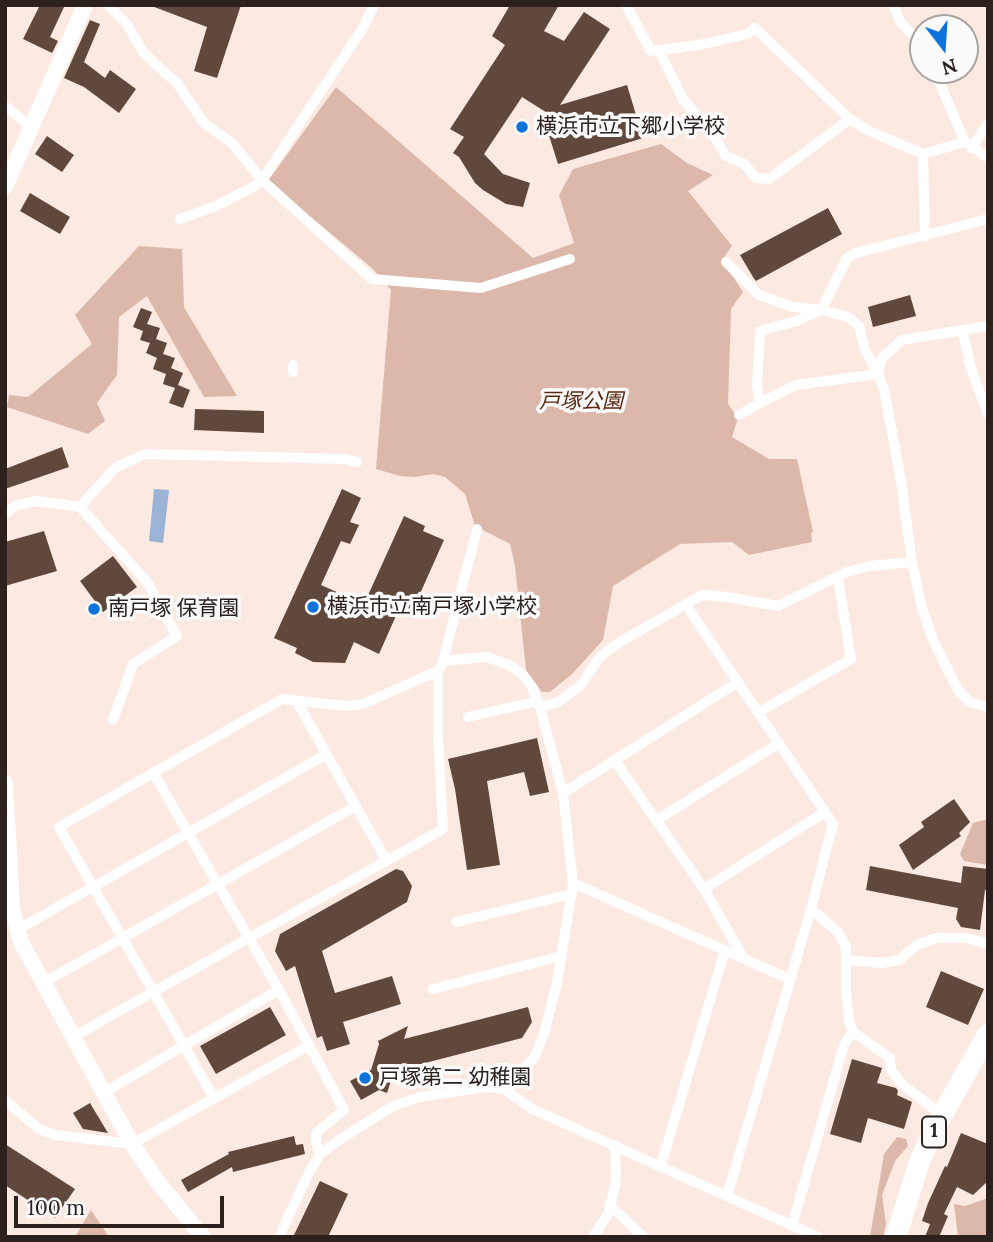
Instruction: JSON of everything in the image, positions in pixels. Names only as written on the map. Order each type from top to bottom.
[{"type":"highway","name":"1","points":[[896,1237],[920,1160],[988,1034]]},
{"type":"street","points":[[5,187],[85,5]]},
{"type":"street","points":[[108,5],[127,23],[144,52],[177,83],[204,123],[232,143],[262,180],[372,279],[481,288],[570,258]]},
{"type":"street","points":[[180,219],[216,206],[262,180],[356,39],[374,5]]},
{"type":"street","points":[[626,5],[651,51],[747,34],[755,28],[850,119],[867,130],[923,154],[968,145],[988,124]]},
{"type":"street","points":[[893,5],[901,23],[909,31]]},
{"type":"street","points":[[660,51],[683,99],[726,156],[744,164],[756,178],[769,179],[850,119]]},
{"type":"street","points":[[940,84],[968,145],[988,158]]},
{"type":"street","points":[[5,106],[32,127]]},
{"type":"street","points":[[923,154],[925,236]]},
{"type":"street","points":[[760,403],[757,386],[760,331],[796,321],[821,310],[848,258],[856,253],[988,219]]},
{"type":"street","points":[[726,262],[759,296],[793,307],[848,317],[859,326],[864,348],[884,389],[922,608],[944,666],[958,690],[970,702],[988,707]]},
{"type":"street","points":[[878,374],[882,358],[902,340],[988,326]]},
{"type":"street","points":[[962,330],[971,368],[988,415]]},
{"type":"street","points":[[738,415],[796,384],[878,374]]},
{"type":"street","points":[[80,507],[115,468],[145,454],[345,459],[357,462]]},
{"type":"street","points":[[5,514],[17,505],[37,501],[80,507],[147,582],[177,636],[134,664],[113,720]]},
{"type":"street","points":[[73,1037],[443,829],[438,735],[441,666],[477,529]]},
{"type":"street","points":[[468,717],[558,702],[580,686],[601,656],[620,642],[702,595],[778,606],[847,572],[870,566],[912,562]]},
{"type":"street","points":[[759,712],[851,659],[838,578]]},
{"type":"street","points":[[686,605],[833,824],[811,909],[727,1196]]},
{"type":"street","points":[[214,1098],[59,827],[282,699],[346,706],[363,704],[441,666],[487,657],[509,665],[522,674],[539,704],[563,793],[572,888],[562,956],[544,1034],[534,1058],[504,1089]]},
{"type":"street","points":[[563,793],[738,682]]},
{"type":"street","points":[[298,702],[386,860]]},
{"type":"street","points":[[657,820],[779,743]]},
{"type":"street","points":[[17,930],[327,754]]},
{"type":"street","points":[[615,761],[704,889],[744,959]]},
{"type":"street","points":[[153,772],[279,990],[344,1110],[316,1133],[320,1154]]},
{"type":"street","points":[[5,783],[8,870],[17,930],[43,983],[132,1144],[203,1237]]},
{"type":"street","points":[[43,983],[356,806]]},
{"type":"street","points":[[704,889],[825,812]]},
{"type":"street","points":[[456,922],[572,888],[789,979]]},
{"type":"street","points":[[811,909],[838,932],[846,947],[847,1002],[853,1032],[890,1058],[891,1070],[903,1085],[942,1115]]},
{"type":"street","points":[[846,960],[882,963],[900,960],[917,945],[936,938],[966,938],[988,944]]},
{"type":"street","points":[[661,1165],[725,950]]},
{"type":"street","points":[[433,989],[562,956]]},
{"type":"street","points":[[103,1093],[279,990]]},
{"type":"street","points":[[792,1226],[844,1045],[853,1032]]},
{"type":"street","points":[[5,1100],[39,1129],[55,1135],[132,1144],[310,1045]]},
{"type":"street","points":[[279,1237],[320,1154],[393,1106],[420,1097],[485,1087],[504,1089],[532,1109],[815,1236]]},
{"type":"street","points":[[593,1237],[608,1214],[616,1181],[615,1145]]},
{"type":"street","points":[[610,1205],[643,1237]]},
{"type":"green space","name":"戸塚公園","points":[[336,87],[533,258],[574,243],[559,195],[573,169],[661,144],[687,163],[713,175],[688,191],[732,246],[722,260],[743,292],[731,309],[728,404],[738,418],[732,437],[769,459],[797,459],[813,532],[812,542],[749,555],[732,542],[680,544],[613,586],[603,640],[572,674],[550,692],[542,692],[526,670],[515,566],[510,544],[475,526],[465,494],[445,477],[433,474],[400,476],[376,469],[391,290],[372,268],[268,181]]},
{"type":"green space","points":[[139,246],[182,249],[184,307],[237,396],[204,397],[147,296],[119,317],[117,375],[97,403],[105,421],[88,434],[7,407],[9,395],[28,397],[92,344],[75,315]]},
{"type":"green space","points":[[988,819],[988,865],[964,861],[960,854],[973,823]]},
{"type":"green space","points":[[897,1137],[906,1139],[908,1146],[895,1161],[882,1195],[886,1224],[883,1237],[870,1237],[884,1154]]},
{"type":"green space","points":[[988,1198],[988,1237],[958,1237],[954,1204],[965,1206]]},
{"type":"green space","points":[[91,1210],[109,1237],[75,1237]]},
{"type":"water","points":[[154,489],[169,490],[163,543],[149,541]]},
{"type":"building","points":[[40,5],[65,5],[50,37],[58,41],[52,53],[23,39]]},
{"type":"building","points":[[149,5],[241,5],[217,78],[194,71],[207,27]]},
{"type":"building","points":[[510,5],[559,5],[544,31],[564,41],[584,12],[610,29],[560,105],[627,85],[643,138],[558,164],[546,126],[560,121],[522,97],[484,154],[503,174],[530,183],[523,207],[506,204],[475,183],[459,157],[453,153],[464,137],[450,129],[505,45],[492,36]]},
{"type":"building","points":[[90,20],[100,24],[84,62],[105,78],[110,70],[136,89],[119,113],[84,87],[64,78]]},
{"type":"building","points":[[47,136],[74,155],[62,172],[35,154]]},
{"type":"building","points":[[30,193],[70,217],[60,234],[20,211]]},
{"type":"building","points":[[828,208],[842,234],[756,281],[740,255]]},
{"type":"building","points":[[910,295],[916,316],[873,327],[868,307]]},
{"type":"building","points":[[141,308],[152,312],[147,324],[160,328],[156,339],[167,343],[163,354],[175,358],[171,368],[183,373],[178,385],[190,390],[183,408],[169,403],[175,388],[163,384],[166,374],[153,369],[157,358],[146,353],[150,343],[140,340],[143,331],[133,327]]},
{"type":"building","points":[[195,409],[264,411],[264,433],[194,430]]},
{"type":"building","points":[[62,447],[69,467],[5,489],[5,469]]},
{"type":"building","points":[[342,489],[361,498],[350,522],[359,525],[350,544],[341,541],[321,585],[364,604],[404,516],[425,526],[423,531],[444,540],[413,615],[399,609],[379,654],[354,642],[345,663],[313,662],[295,653],[297,648],[274,638]]},
{"type":"building","points":[[44,531],[57,571],[5,586],[5,542]]},
{"type":"building","points":[[113,556],[137,587],[103,612],[80,581]]},
{"type":"building","points":[[537,738],[549,792],[530,796],[524,772],[487,781],[500,865],[467,870],[448,759]]},
{"type":"building","points":[[954,799],[970,822],[959,833],[961,836],[913,870],[899,845],[924,827],[921,822]]},
{"type":"building","points":[[870,866],[961,883],[963,866],[988,869],[988,891],[985,890],[980,930],[961,927],[956,919],[958,908],[866,890]]},
{"type":"building","points":[[396,869],[403,871],[412,886],[407,902],[322,951],[335,993],[392,976],[401,1004],[343,1022],[350,1044],[327,1051],[322,1036],[317,1038],[295,966],[286,971],[275,951],[280,934]]},
{"type":"building","points":[[941,971],[984,989],[968,1025],[926,1007]]},
{"type":"building","points":[[270,1007],[286,1035],[216,1074],[200,1046]]},
{"type":"building","points":[[528,1007],[532,1022],[522,1038],[394,1071],[387,1093],[379,1090],[361,1100],[350,1081],[371,1070],[378,1041],[408,1026],[404,1039]]},
{"type":"building","points":[[852,1059],[882,1068],[877,1083],[896,1088],[897,1095],[912,1102],[904,1129],[868,1118],[861,1143],[830,1134]]},
{"type":"building","points":[[90,1103],[108,1133],[83,1129],[73,1113]]},
{"type":"building","points":[[961,1133],[988,1144],[988,1181],[973,1195],[957,1187],[944,1214],[948,1216],[939,1237],[925,1237],[930,1224],[922,1221],[928,1203]]},
{"type":"building","points":[[294,1136],[296,1145],[303,1144],[305,1154],[233,1172],[232,1167],[188,1192],[181,1180],[229,1154],[228,1152]]},
{"type":"building","points":[[5,1144],[75,1189],[55,1218],[5,1185]]},
{"type":"building","points":[[320,1181],[348,1194],[328,1237],[293,1237]]},
{"type":"place","name":"横浜市立下郷小学校","points":[[522,127]]},
{"type":"place","name":"横浜市立南戸塚小学校","points":[[313,607]]},
{"type":"place","name":"南戸塚 保育園","points":[[94,609]]},
{"type":"place","name":"戸塚第二 幼稚園","points":[[365,1078]]}]
